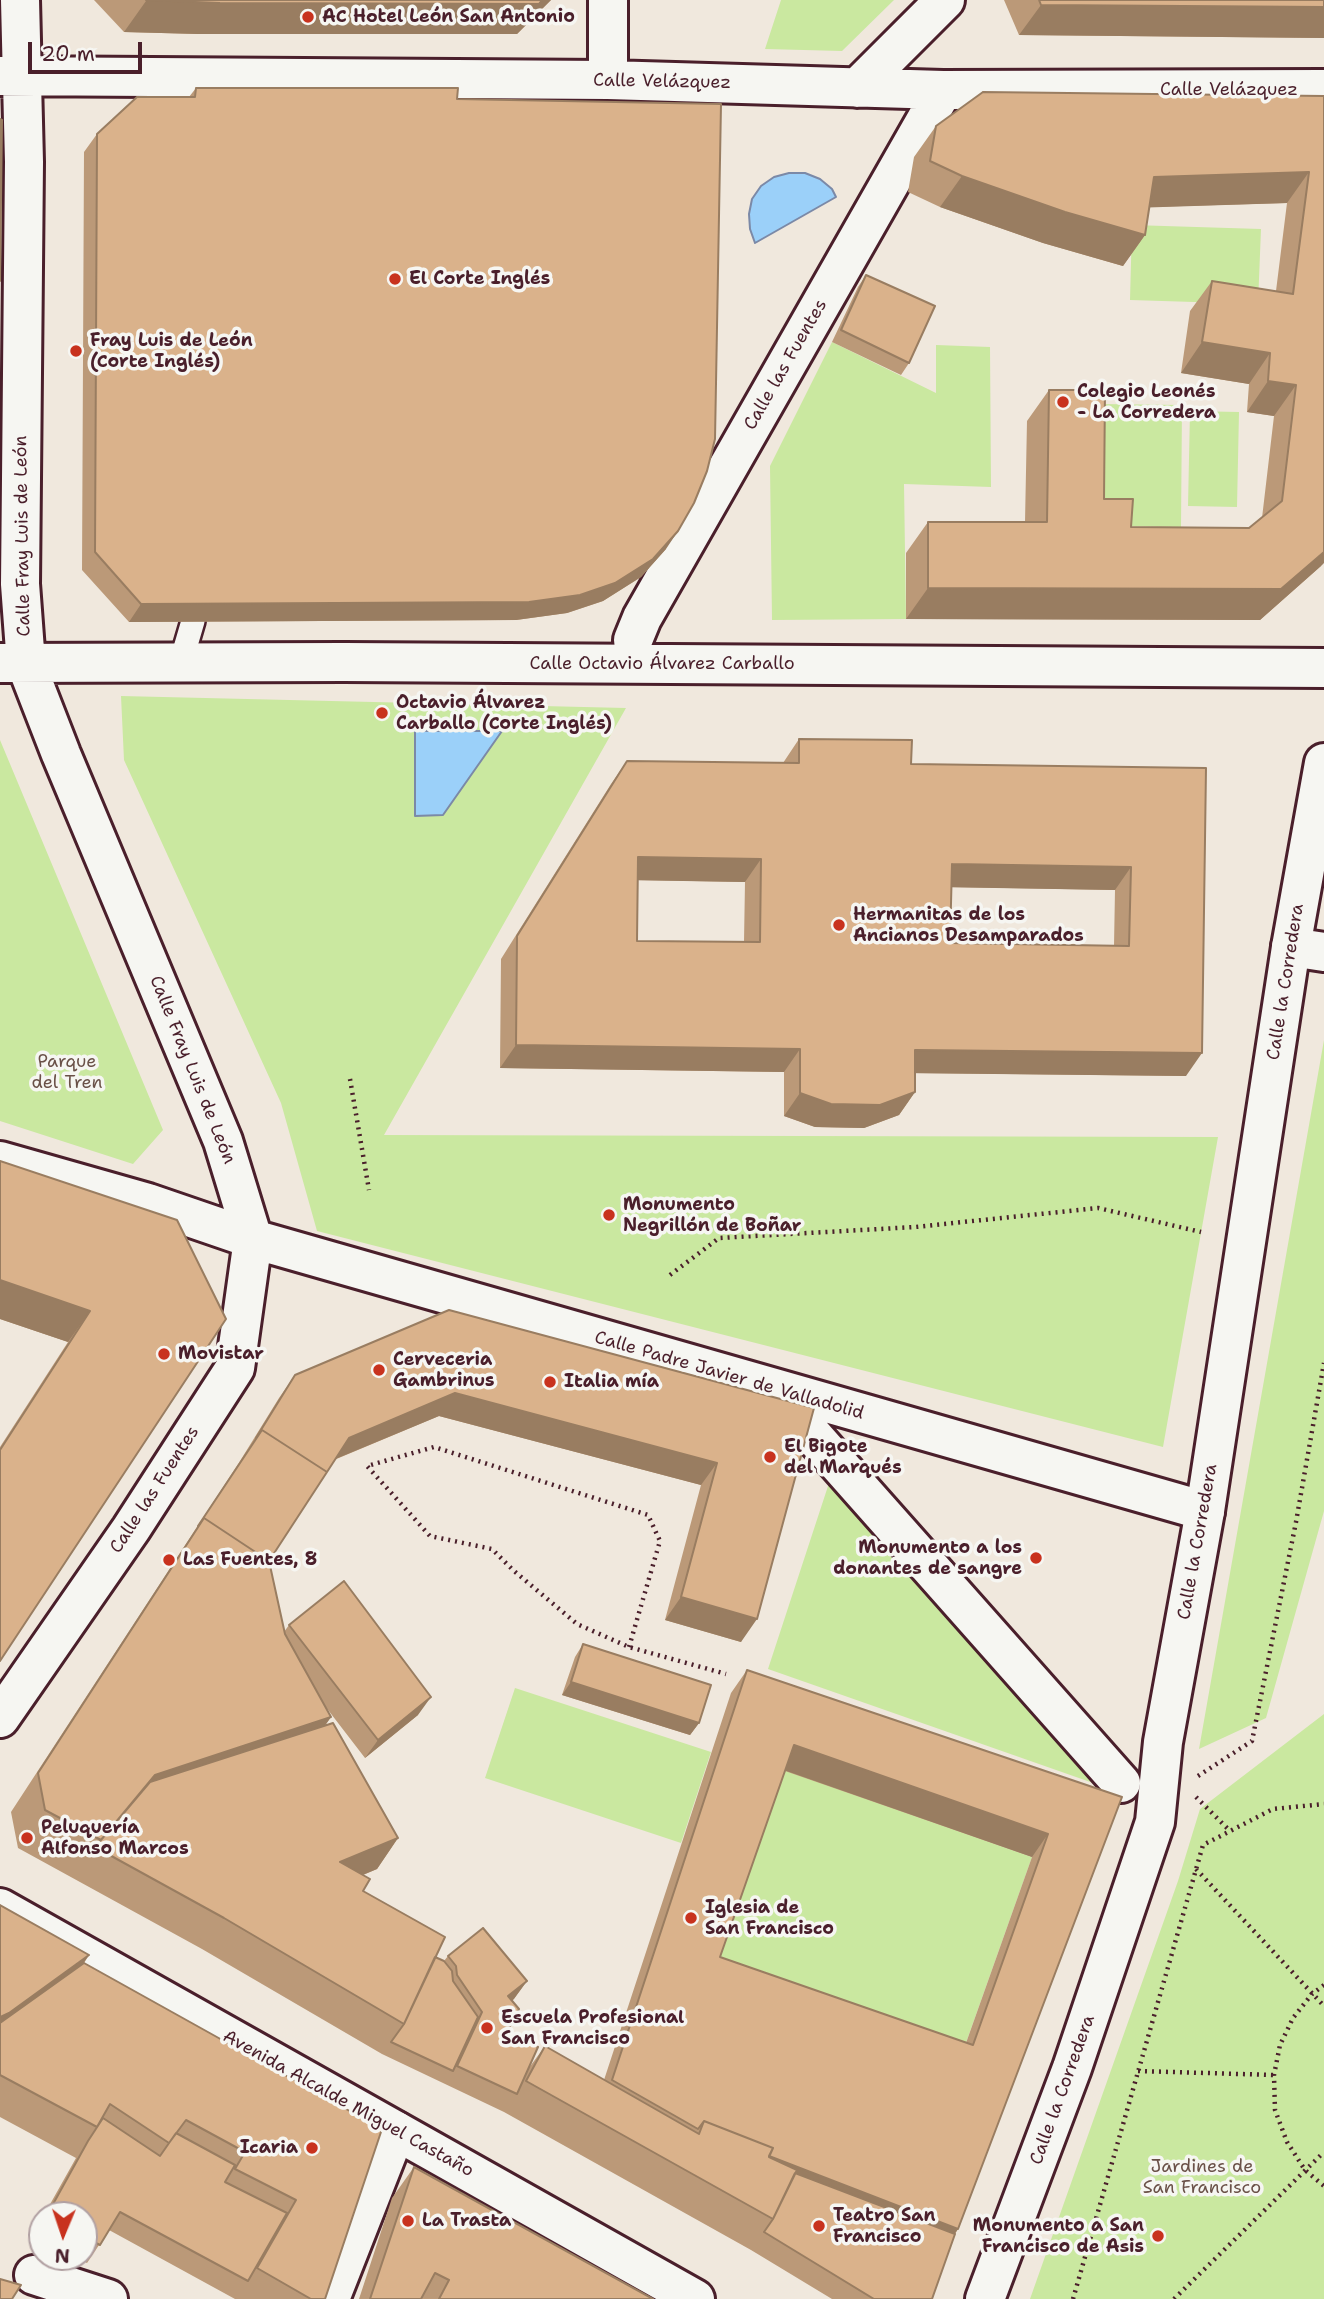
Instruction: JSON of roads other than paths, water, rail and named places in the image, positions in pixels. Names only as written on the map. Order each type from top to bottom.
[{"type":"street","name":"Calle Fray Luis de León","points":[[20,0],[11,76],[24,215],[20,584],[13,664],[66,766],[223,1141],[253,1239]]},
{"type":"street","points":[[608,0],[608,80]]},
{"type":"street","points":[[857,88],[945,0]]},
{"type":"street","name":"Calle Velázquez","points":[[11,76],[608,80],[943,90],[1324,89]]},
{"type":"street","name":"Calle las Fuentes","points":[[633,640],[642,618],[943,90]]},
{"type":"street","name":"Calle Octavio Álvarez Carballo","points":[[13,664],[181,662],[1324,668]]},
{"type":"street","name":"Calle la Corredera","points":[[985,2299],[1072,2068],[1155,1822],[1163,1742],[1307,950],[1324,763]]},
{"type":"street","name":"Calle Padre Javier de Valladolid","points":[[0,1161],[148,1203],[253,1239],[1205,1511]]},
{"type":"street","name":"Calle las Fuentes","points":[[0,1718],[131,1529],[235,1368],[253,1239]]},
{"type":"street","points":[[793,1413],[1121,1783]]},
{"type":"street","name":"Avenida Alcalde Miguel Castaño","points":[[0,1908],[695,2299]]},
{"type":"street","points":[[330,2299],[396,2131]]},
{"type":"street","points":[[34,2276],[108,2299]]},
{"type":"lane","points":[[181,662],[193,621]]},
{"type":"water","points":[[805,173],[820,179],[832,189],[836,197],[755,243],[750,229],[752,199],[761,186],[774,177]]},
{"type":"water","points":[[415,731],[502,731],[443,815],[415,816]]},
{"type":"place","name":"AC Hotel León San Antonio","points":[[308,17]]},
{"type":"place","name":"El Corte Inglés","points":[[395,279]]},
{"type":"place","name":"Fray Luis de León (Corte Inglés)","points":[[76,351]]},
{"type":"place","name":"Colegio Leonés - La Corredera","points":[[1063,402]]},
{"type":"place","name":"Octavio Álvarez Carballo (Corte Inglés)","points":[[382,713]]},
{"type":"place","name":"Hermanitas de los Ancianos Desamparados","points":[[839,925]]},
{"type":"place","name":"Monumento Negrillón de Boñar","points":[[609,1215]]},
{"type":"place","name":"Movistar","points":[[164,1354]]},
{"type":"place","name":"Cerveceria Gambrinus","points":[[379,1370]]},
{"type":"place","name":"Italia mía","points":[[550,1382]]},
{"type":"place","name":"El Bigote del Marqués","points":[[770,1457]]},
{"type":"place","name":"Monumento a los donantes de sangre","points":[[1036,1558]]},
{"type":"place","name":"Las Fuentes, 8","points":[[169,1560]]},
{"type":"place","name":"Peluquería Alfonso Marcos","points":[[27,1838]]},
{"type":"place","name":"Iglesia de San Francisco","points":[[691,1918]]},
{"type":"place","name":"Escuela Profesional San Francisco","points":[[487,2028]]},
{"type":"place","name":"Icaria","points":[[312,2148]]},
{"type":"place","name":"La Trasta","points":[[408,2221]]},
{"type":"place","name":"Teatro San Francisco","points":[[819,2226]]},
{"type":"place","name":"Monumento a San Francisco de Asis","points":[[1158,2236]]},
{"type":"park label","name":"Parque del Tren","points":[[67,1072]]},
{"type":"park label","name":"Jardines de San Francisco","points":[[1202,2177]]}]
